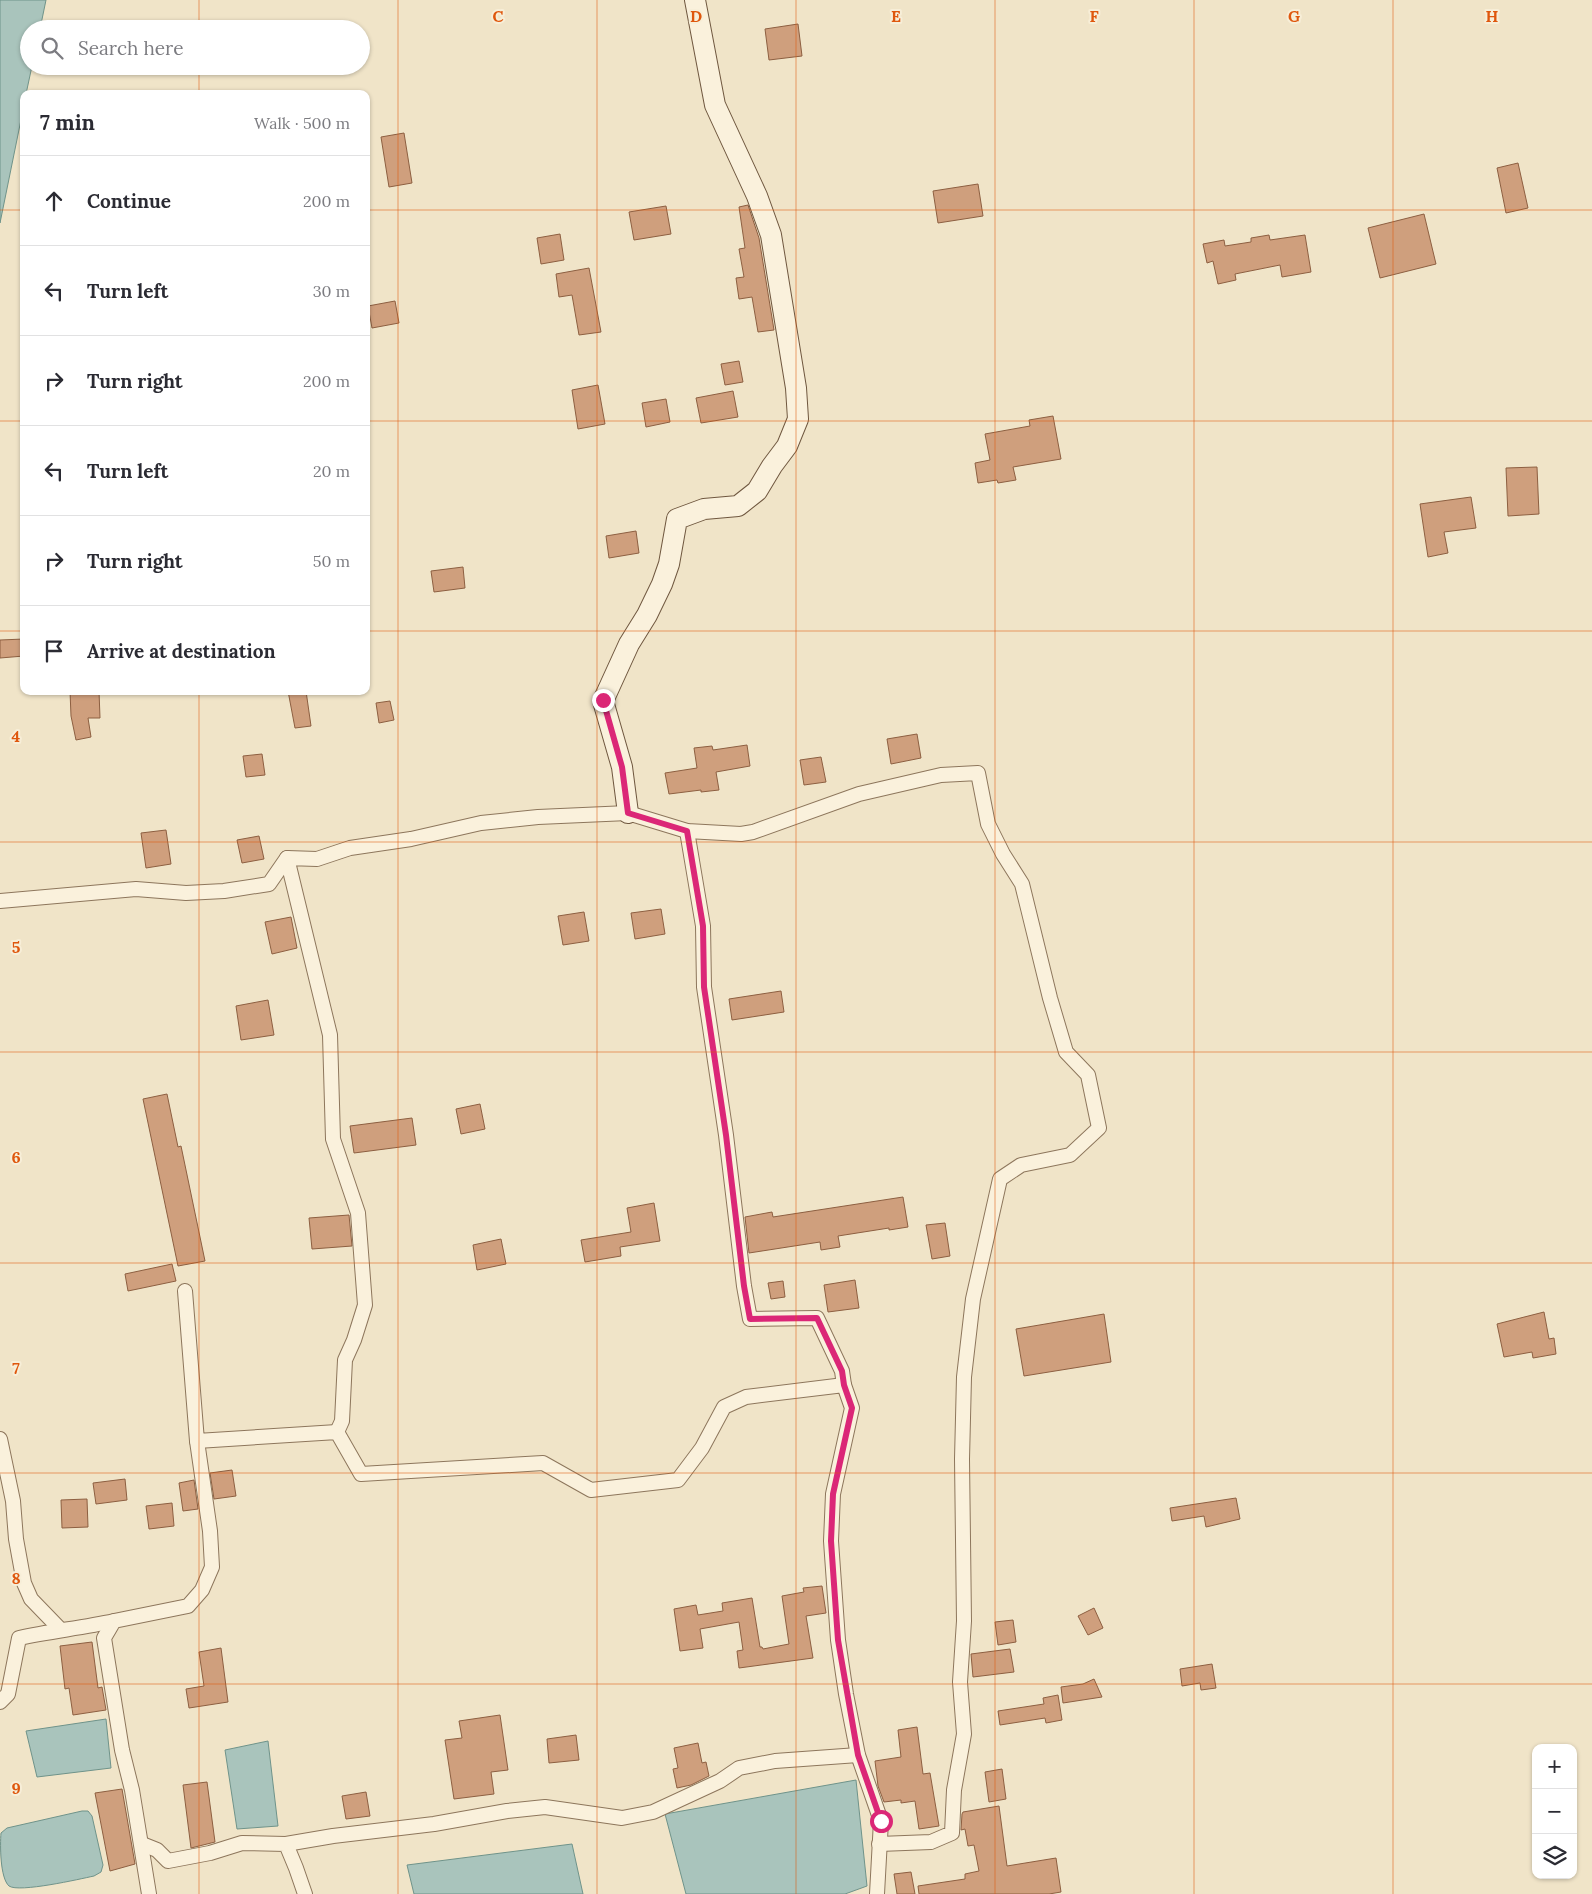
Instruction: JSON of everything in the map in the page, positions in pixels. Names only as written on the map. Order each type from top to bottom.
[{"type":"street","points":[[628,813],[622,767],[603,700],[629,644],[647,615],[662,584],[669,564],[677,519],[704,509],[738,506],[757,491],[787,446],[798,419],[796,388],[771,235],[757,196],[715,105],[695,0]]},
{"type":"street","points":[[287,858],[317,859],[350,848],[411,839],[481,823],[538,817],[628,813],[687,831],[741,834],[753,832],[859,794],[941,775],[978,773],[988,824],[1003,854],[1022,884],[1050,998],[1066,1052],[1088,1075],[1099,1128],[1070,1155],[1021,1165],[1000,1179],[973,1299],[964,1377],[962,1458],[964,1621],[960,1682],[964,1734],[954,1790],[952,1833],[931,1842],[880,1844]]},
{"type":"street","points":[[687,831],[703,926],[704,987],[750,1319],[817,1318],[842,1371],[844,1385],[852,1408],[833,1494],[831,1541],[838,1640],[858,1755],[881,1821],[877,1894]]},
{"type":"street","points":[[0,901],[136,889],[186,893],[224,891],[260,886],[269,884],[287,858]]},
{"type":"street","points":[[287,858],[330,1035],[334,1139],[358,1213],[364,1306],[354,1340],[345,1360],[342,1422],[337,1432]]},
{"type":"street","points":[[0,1702],[8,1694],[18,1638],[60,1630],[79,1629],[188,1606],[202,1590],[212,1567],[210,1531],[197,1441],[185,1291]]},
{"type":"street","points":[[337,1432],[361,1474],[543,1463],[591,1490],[678,1480],[702,1448],[724,1407],[746,1397],[844,1385]]},
{"type":"street","points":[[197,1441],[337,1432]]},
{"type":"street","points":[[0,1439],[13,1501],[16,1539],[24,1584],[31,1599],[60,1630]]},
{"type":"street","points":[[114,1622],[104,1638],[122,1750],[142,1844],[149,1894]]},
{"type":"street","points":[[142,1844],[157,1850],[168,1861],[210,1853],[242,1843],[286,1844],[545,1807],[622,1818],[653,1812],[720,1781],[739,1768],[775,1761],[858,1755]]},
{"type":"street","points":[[286,1844],[304,1894]]},
{"type":"water","points":[[0,0],[46,0],[42,20],[20,20],[20,75],[30,75],[27,90],[20,90],[20,125],[0,223]]},
{"type":"water","points":[[106,1719],[111,1768],[37,1777],[26,1731]]},
{"type":"water","points":[[268,1741],[278,1826],[237,1829],[225,1750]]},
{"type":"water","points":[[856,1780],[867,1886],[845,1894],[686,1894],[665,1814]]},
{"type":"water","points":[[88,1811],[92,1816],[103,1865],[101,1872],[94,1876],[50,1885],[25,1888],[9,1886],[2,1869],[1,1833],[7,1828]]},
{"type":"water","points":[[572,1844],[583,1894],[414,1894],[407,1865]]},
{"type":"building","points":[[798,24],[802,56],[769,60],[765,29]]},
{"type":"building","points":[[404,133],[412,183],[389,187],[381,137]]},
{"type":"building","points":[[1518,163],[1528,208],[1506,213],[1497,168]]},
{"type":"building","points":[[978,184],[983,216],[938,223],[933,191]]},
{"type":"building","points":[[748,205],[759,238],[774,330],[758,332],[752,297],[739,299],[736,278],[744,277],[739,249],[745,248],[739,207]]},
{"type":"building","points":[[666,206],[671,234],[634,240],[629,212]]},
{"type":"building","points":[[1424,214],[1436,264],[1380,278],[1368,228]]},
{"type":"building","points":[[560,234],[564,260],[541,264],[537,238]]},
{"type":"building","points":[[1269,235],[1270,240],[1305,235],[1311,272],[1282,277],[1280,265],[1235,274],[1236,280],[1218,284],[1213,261],[1207,263],[1203,244],[1224,240],[1225,246],[1251,242],[1251,238]]},
{"type":"building","points":[[589,268],[601,332],[579,335],[572,295],[559,297],[556,274]]},
{"type":"building","points":[[395,301],[399,323],[372,328],[370,306]]},
{"type":"building","points":[[739,361],[743,382],[725,385],[721,364]]},
{"type":"building","points":[[598,385],[605,424],[578,429],[572,390]]},
{"type":"building","points":[[733,391],[738,417],[701,423],[696,398]]},
{"type":"building","points":[[666,399],[670,422],[646,427],[642,403]]},
{"type":"building","points":[[1053,416],[1061,459],[1013,467],[1016,480],[998,483],[997,480],[978,483],[975,463],[990,460],[985,434],[1030,426],[1029,420]]},
{"type":"building","points":[[1537,467],[1539,514],[1508,516],[1506,468]]},
{"type":"building","points":[[1471,497],[1476,528],[1444,532],[1448,553],[1428,557],[1420,504]]},
{"type":"building","points":[[636,531],[639,553],[609,558],[606,536]]},
{"type":"building","points":[[463,567],[465,588],[434,592],[431,571]]},
{"type":"building","points":[[20,639],[20,656],[0,658],[0,640]]},
{"type":"building","points":[[70,695],[99,695],[100,718],[88,718],[91,737],[76,740],[71,716]]},
{"type":"building","points":[[289,695],[307,695],[311,726],[295,728]]},
{"type":"building","points":[[390,701],[394,720],[379,723],[376,703]]},
{"type":"building","points":[[917,734],[921,758],[891,764],[887,739]]},
{"type":"building","points":[[747,745],[750,766],[716,772],[719,790],[669,794],[665,773],[697,768],[694,748],[712,746],[713,750]]},
{"type":"building","points":[[262,754],[265,775],[246,777],[243,756]]},
{"type":"building","points":[[821,757],[826,782],[804,785],[800,760]]},
{"type":"building","points":[[166,830],[171,864],[146,868],[141,833]]},
{"type":"building","points":[[259,836],[264,859],[242,863],[237,840]]},
{"type":"building","points":[[661,909],[665,934],[635,939],[631,913]]},
{"type":"building","points":[[584,912],[589,941],[563,945],[558,916]]},
{"type":"building","points":[[291,917],[297,948],[272,954],[265,922]]},
{"type":"building","points":[[781,991],[784,1012],[732,1020],[729,999]]},
{"type":"building","points":[[268,1000],[274,1035],[241,1040],[236,1006]]},
{"type":"building","points":[[167,1094],[178,1147],[181,1146],[205,1261],[178,1266],[143,1099]]},
{"type":"building","points":[[480,1104],[485,1129],[461,1134],[456,1109]]},
{"type":"building","points":[[412,1118],[416,1145],[354,1153],[350,1126]]},
{"type":"building","points":[[903,1197],[908,1227],[838,1236],[840,1247],[821,1250],[820,1242],[749,1253],[745,1217],[772,1212],[773,1217]]},
{"type":"building","points":[[654,1203],[660,1241],[620,1247],[621,1256],[585,1262],[581,1240],[631,1232],[627,1208]]},
{"type":"building","points":[[349,1215],[352,1246],[312,1249],[309,1218]]},
{"type":"building","points":[[945,1223],[950,1256],[932,1259],[926,1225]]},
{"type":"building","points":[[501,1239],[506,1264],[477,1270],[473,1245]]},
{"type":"building","points":[[172,1264],[176,1281],[128,1291],[125,1274]]},
{"type":"building","points":[[855,1280],[859,1308],[828,1312],[824,1285]]},
{"type":"building","points":[[783,1281],[785,1297],[771,1299],[768,1283]]},
{"type":"building","points":[[1544,1312],[1549,1339],[1554,1338],[1556,1354],[1533,1358],[1532,1352],[1504,1357],[1497,1324]]},
{"type":"building","points":[[1104,1314],[1111,1362],[1024,1376],[1016,1329]]},
{"type":"building","points":[[232,1470],[236,1496],[214,1499],[210,1473]]},
{"type":"building","points":[[125,1479],[127,1500],[96,1504],[93,1483]]},
{"type":"building","points":[[194,1480],[198,1509],[183,1511],[179,1483]]},
{"type":"building","points":[[1236,1498],[1240,1519],[1206,1527],[1204,1516],[1172,1521],[1170,1508]]},
{"type":"building","points":[[87,1499],[88,1527],[62,1528],[61,1500]]},
{"type":"building","points":[[172,1503],[174,1526],[149,1529],[146,1506]]},
{"type":"building","points":[[822,1586],[826,1613],[806,1616],[813,1658],[739,1668],[737,1651],[743,1650],[739,1622],[700,1629],[703,1648],[680,1651],[674,1609],[696,1605],[698,1615],[723,1611],[722,1603],[752,1598],[760,1647],[763,1649],[789,1644],[782,1596],[804,1592],[803,1588]]},
{"type":"building","points":[[1094,1608],[1103,1628],[1088,1635],[1078,1616]]},
{"type":"building","points":[[1013,1620],[1016,1642],[998,1645],[995,1622]]},
{"type":"building","points":[[92,1642],[98,1688],[102,1687],[106,1710],[73,1715],[69,1688],[65,1689],[60,1646]]},
{"type":"building","points":[[221,1648],[228,1702],[189,1708],[186,1689],[204,1686],[199,1652]]},
{"type":"building","points":[[1010,1649],[1014,1672],[973,1677],[971,1654]]},
{"type":"building","points":[[1212,1664],[1216,1688],[1201,1690],[1200,1683],[1182,1686],[1180,1669]]},
{"type":"building","points":[[1094,1679],[1102,1697],[1063,1703],[1061,1687],[1083,1684]]},
{"type":"building","points":[[1058,1695],[1062,1720],[1046,1723],[1045,1718],[1000,1725],[998,1711],[1044,1704],[1043,1698]]},
{"type":"building","points":[[500,1715],[508,1770],[491,1772],[494,1794],[454,1799],[445,1740],[462,1738],[459,1721]]},
{"type":"building","points":[[917,1727],[923,1774],[930,1773],[939,1826],[919,1829],[915,1801],[901,1803],[901,1800],[884,1802],[878,1786],[875,1761],[901,1757],[898,1730]]},
{"type":"building","points":[[576,1735],[579,1760],[549,1763],[547,1739]]},
{"type":"building","points":[[698,1743],[702,1763],[706,1762],[709,1776],[691,1785],[677,1788],[673,1769],[678,1768],[674,1748]]},
{"type":"building","points":[[1002,1769],[1006,1799],[989,1802],[985,1772]]},
{"type":"building","points":[[207,1782],[215,1842],[191,1848],[183,1785]]},
{"type":"building","points":[[122,1789],[135,1864],[110,1871],[95,1793]]},
{"type":"building","points":[[366,1792],[370,1816],[346,1819],[342,1796]]},
{"type":"building","points":[[999,1806],[1007,1866],[1056,1858],[1061,1892],[1049,1894],[919,1894],[918,1886],[965,1879],[965,1874],[979,1871],[974,1845],[968,1846],[965,1829],[961,1830],[962,1814],[963,1812]]},
{"type":"building","points":[[911,1872],[915,1894],[897,1894],[894,1874]]},
{"type":"route","points":[[603,700],[622,767],[628,813],[687,831],[703,926],[704,987],[736,1205],[744,1286],[750,1319],[817,1318],[842,1371],[844,1385],[852,1408],[833,1494],[831,1541],[834,1584],[838,1640],[858,1755],[881,1821]]}]
